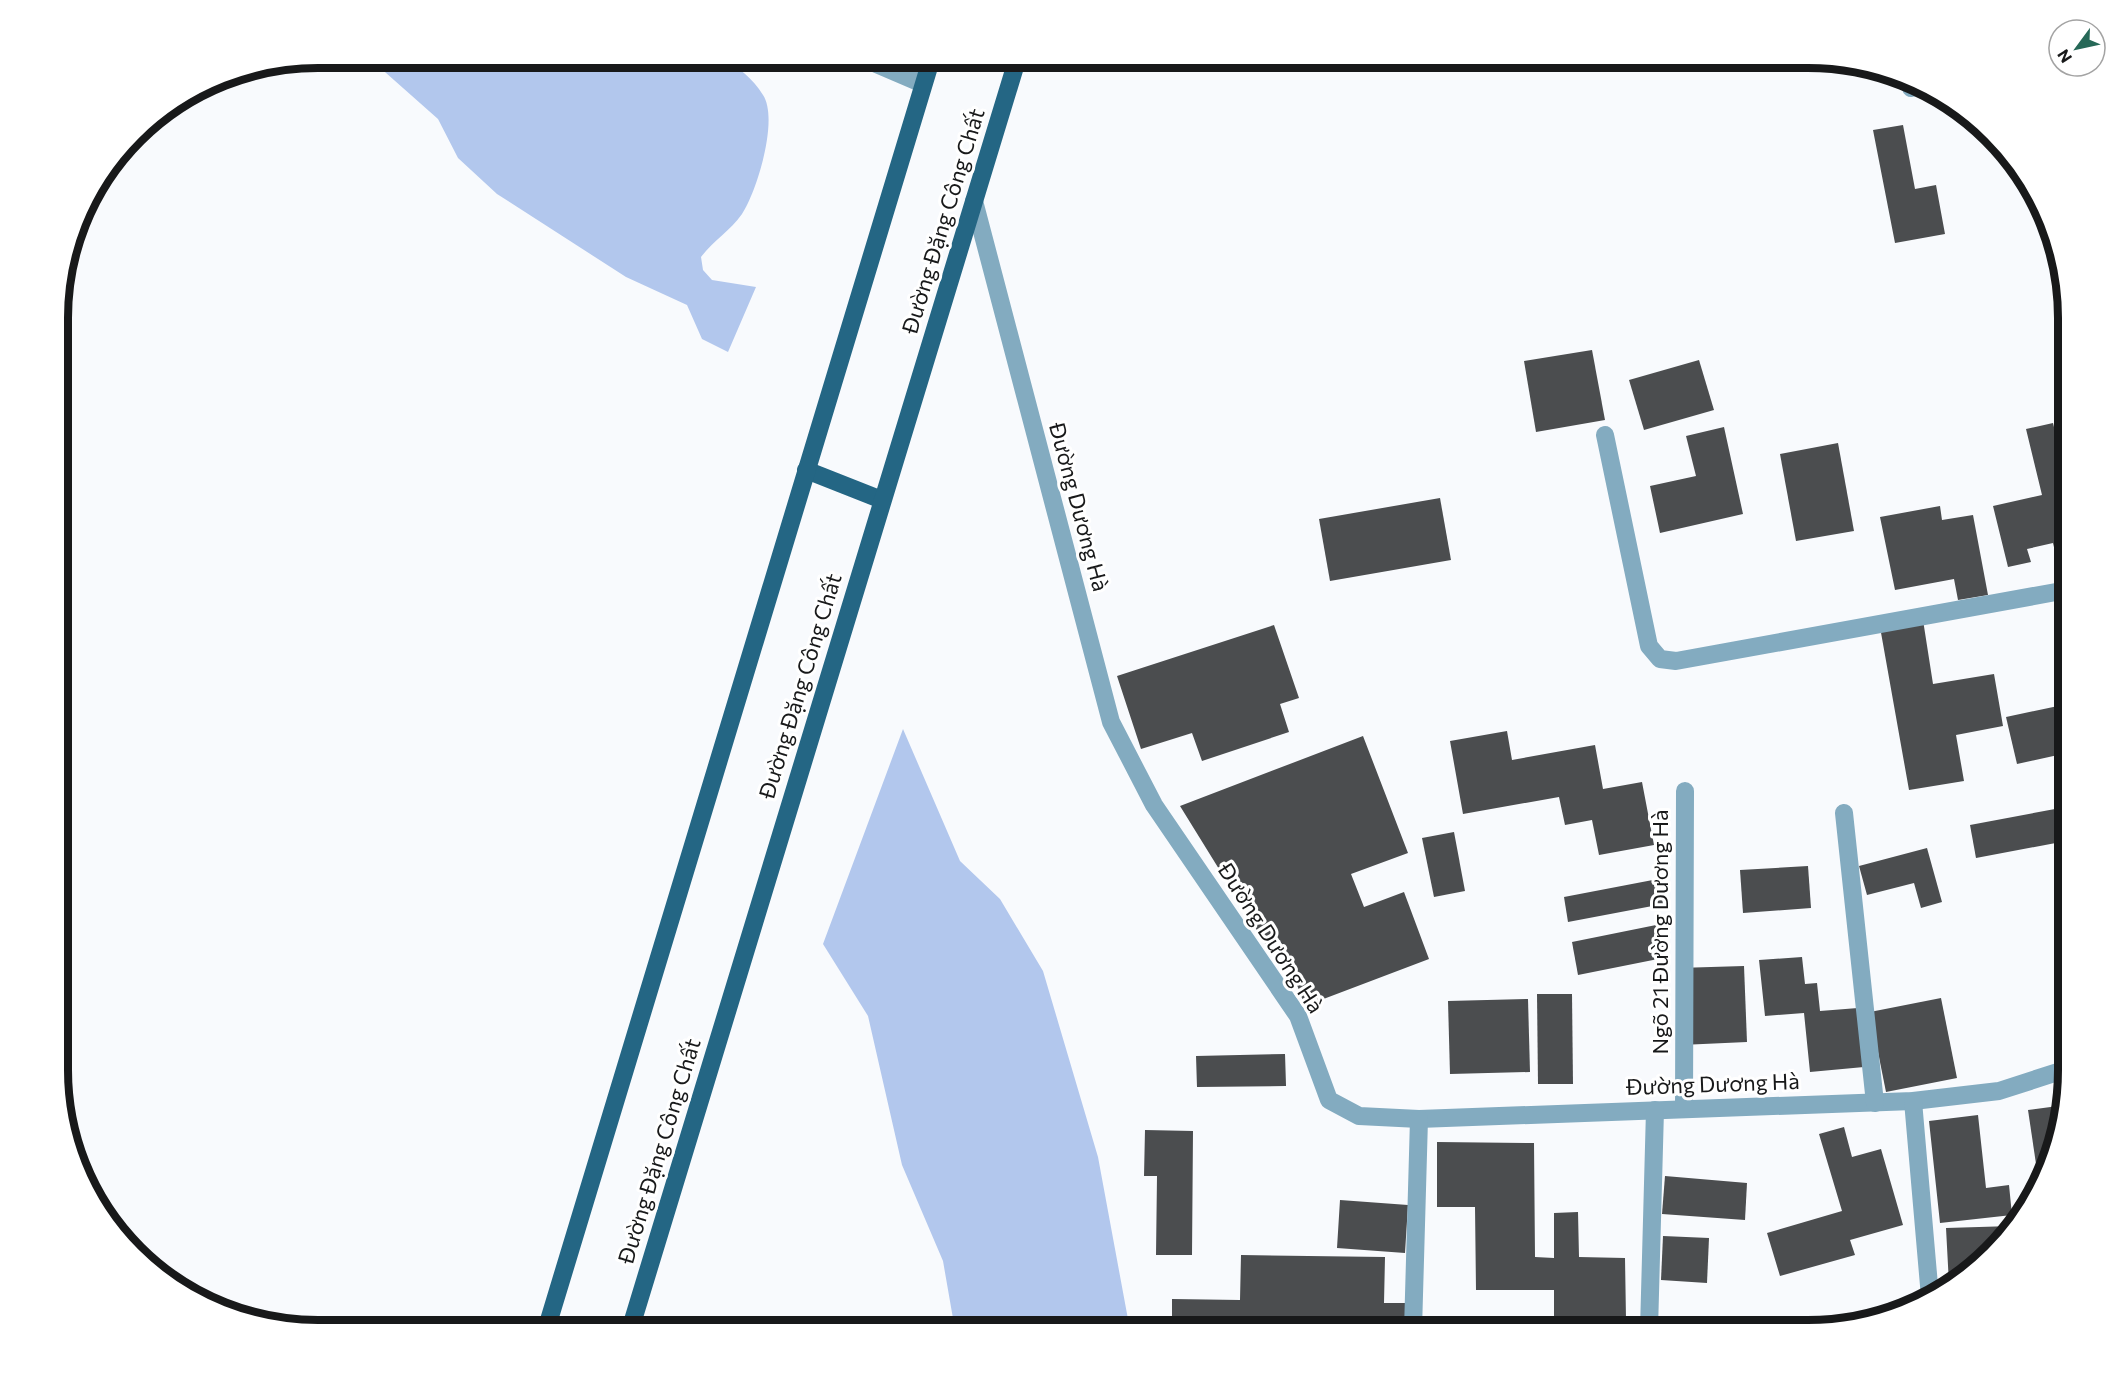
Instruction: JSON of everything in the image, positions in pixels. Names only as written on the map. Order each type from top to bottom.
[{"type":"main road","points":[[549,1320],[928,68]]},
{"type":"main road","name":"Đường Đặng Công Chất","points":[[633,1320],[1015,68]]},
{"type":"main road","points":[[806,470],[882,500]]},
{"type":"street","points":[[886,68],[923,84]]},
{"type":"street","name":"Đường Dương Hà","points":[[974,201],[1111,722],[1154,805],[1298,1017],[1329,1100],[1359,1116],[1419,1119],[1875,1103],[1999,1091],[2058,1072]]},
{"type":"street","points":[[1605,435],[1649,646],[1659,659],[1676,661],[2058,592]]},
{"type":"street","name":"Ngõ 21 Đường Dương Hà","points":[[1684,1109],[1685,791]]},
{"type":"street","points":[[1844,813],[1875,1103]]},
{"type":"street","points":[[1913,1101],[1929,1288]]},
{"type":"street","points":[[1649,1320],[1655,1110]]},
{"type":"street","points":[[1413,1320],[1419,1119]]},
{"type":"water","points":[[380,68],[740,69],[755,83],[763,95],[769,120],[764,155],[748,203],[737,220],[701,257],[703,270],[712,280],[756,287],[728,352],[702,339],[687,305],[626,277],[497,194],[458,158],[438,119]]},
{"type":"water","points":[[903,729],[960,861],[1000,899],[1043,971],[1098,1157],[1128,1320],[953,1320],[943,1261],[902,1165],[868,1016],[823,944]]},
{"type":"building","points":[[1903,125],[1915,189],[1936,185],[1945,234],[1895,243],[1873,130]]},
{"type":"building","points":[[1592,350],[1605,420],[1536,432],[1524,361]]},
{"type":"building","points":[[1699,360],[1714,410],[1644,430],[1629,380]]},
{"type":"building","points":[[2053,423],[2058,444],[2058,564],[2053,543],[2027,549],[2031,562],[2008,567],[1993,506],[2042,495],[2026,429]]},
{"type":"building","points":[[1724,427],[1743,514],[1660,533],[1650,486],[1696,476],[1686,436]]},
{"type":"building","points":[[1838,443],[1854,531],[1796,541],[1780,454]]},
{"type":"building","points":[[1440,498],[1451,560],[1330,581],[1319,519]]},
{"type":"building","points":[[1940,506],[1942,520],[1973,515],[1988,595],[1958,600],[1954,579],[1895,590],[1880,517]]},
{"type":"building","points":[[1923,620],[1933,684],[1994,674],[2003,726],[1956,735],[1964,781],[1909,790],[1880,627]]},
{"type":"building","points":[[1274,625],[1299,698],[1280,704],[1289,732],[1202,761],[1192,733],[1141,749],[1117,676]]},
{"type":"building","points":[[2058,706],[2058,755],[2017,764],[2006,717]]},
{"type":"building","points":[[1507,731],[1512,760],[1595,745],[1603,789],[1642,782],[1654,845],[1599,855],[1592,820],[1565,825],[1559,797],[1463,814],[1450,741]]},
{"type":"building","points":[[1363,736],[1408,853],[1351,874],[1364,907],[1404,892],[1429,959],[1305,1006],[1280,940],[1266,945],[1180,806]]},
{"type":"building","points":[[2055,809],[2058,843],[1976,858],[1970,825]]},
{"type":"building","points":[[1454,832],[1465,891],[1434,897],[1422,838]]},
{"type":"building","points":[[1927,848],[1942,902],[1921,908],[1914,883],[1867,895],[1859,866]]},
{"type":"building","points":[[1808,866],[1811,908],[1743,913],[1740,870]]},
{"type":"building","points":[[1658,879],[1663,904],[1568,922],[1564,897]]},
{"type":"building","points":[[1661,924],[1668,957],[1578,975],[1572,942]]},
{"type":"building","points":[[1802,957],[1805,984],[1817,983],[1820,1011],[1858,1008],[1864,1067],[1810,1072],[1804,1013],[1765,1016],[1759,960]]},
{"type":"building","points":[[1744,966],[1747,1042],[1681,1045],[1678,968]]},
{"type":"building","points":[[1537,994],[1572,994],[1573,1084],[1538,1084]]},
{"type":"building","points":[[1941,998],[1957,1078],[1886,1092],[1870,1012]]},
{"type":"building","points":[[1528,999],[1530,1072],[1450,1074],[1448,1001]]},
{"type":"building","points":[[1285,1054],[1286,1086],[1197,1087],[1196,1056]]},
{"type":"building","points":[[2054,1106],[2049,1134],[2037,1168],[2028,1110]]},
{"type":"building","points":[[1978,1115],[1986,1188],[2009,1185],[2010,1215],[1940,1223],[1929,1121]]},
{"type":"building","points":[[1844,1127],[1852,1157],[1881,1149],[1903,1225],[1850,1240],[1855,1255],[1780,1276],[1767,1233],[1842,1211],[1819,1134]]},
{"type":"building","points":[[1145,1130],[1193,1131],[1192,1255],[1156,1255],[1157,1176],[1144,1176]]},
{"type":"building","points":[[1437,1142],[1534,1143],[1535,1257],[1554,1258],[1554,1213],[1578,1212],[1579,1257],[1625,1258],[1626,1319],[1554,1320],[1554,1290],[1476,1290],[1475,1207],[1437,1207]]},
{"type":"building","points":[[1665,1176],[1747,1183],[1745,1220],[1662,1214]]},
{"type":"building","points":[[1340,1200],[1408,1205],[1405,1253],[1337,1248]]},
{"type":"building","points":[[2002,1226],[1984,1246],[1949,1275],[1946,1228]]},
{"type":"building","points":[[1663,1236],[1709,1238],[1707,1283],[1661,1280]]},
{"type":"building","points":[[1241,1255],[1385,1257],[1384,1303],[1410,1303],[1410,1320],[1172,1320],[1172,1299],[1240,1300]]}]
